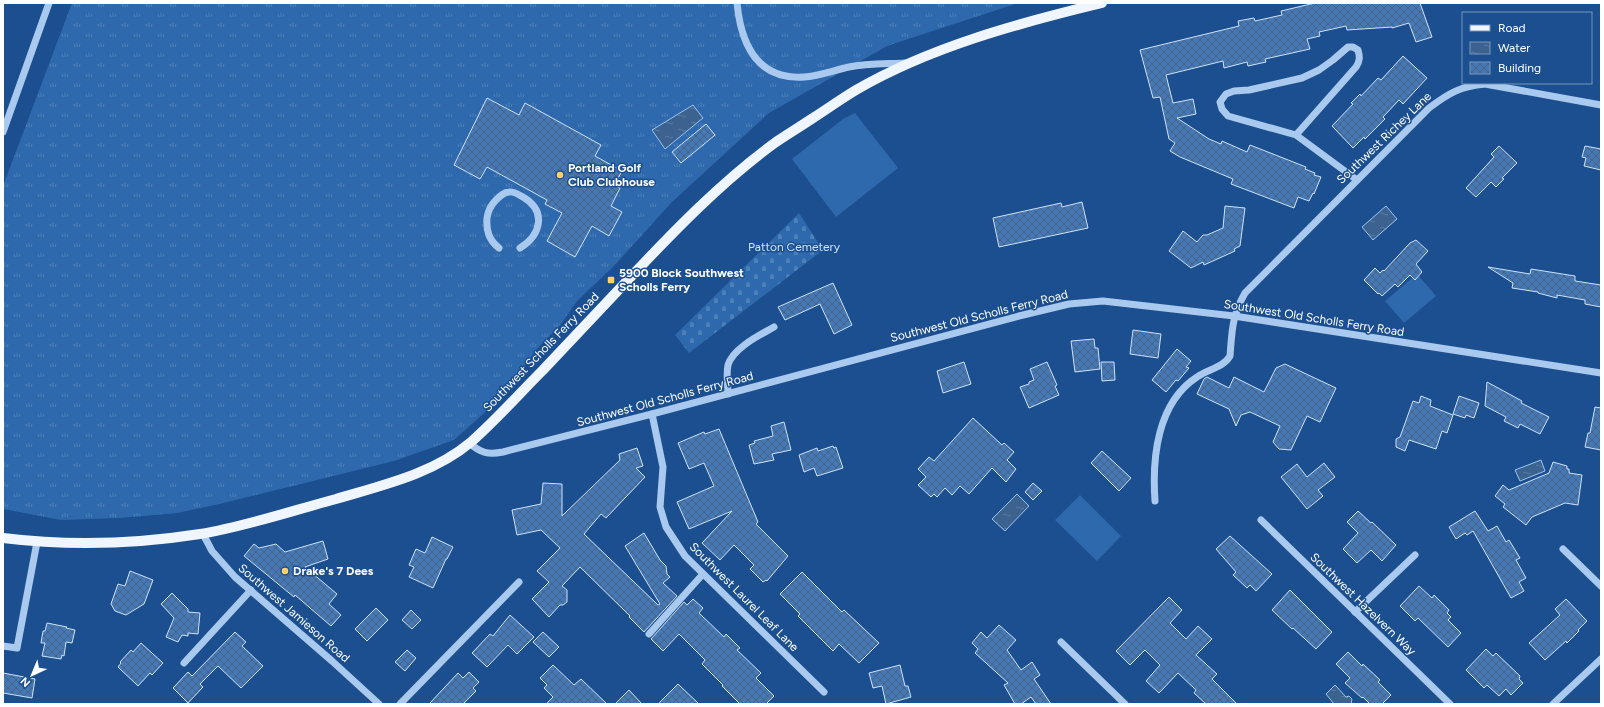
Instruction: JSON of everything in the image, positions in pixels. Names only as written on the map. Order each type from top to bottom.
[{"type":"main road","name":"Southwest Scholls Ferry Road","points":[[3,538],[37,542],[88,543],[134,541],[203,534],[257,522],[389,484],[435,465],[469,443],[502,412],[660,246],[711,196],[775,143],[857,90],[947,48],[996,32],[1102,3]]},
{"type":"street","points":[[3,132],[49,3]]},
{"type":"street","points":[[737,3],[739,22],[748,49],[759,62],[776,74],[805,77],[851,66],[913,63]]},
{"type":"street","points":[[1296,135],[1360,62],[1358,50],[1353,47],[1348,47],[1328,63],[1302,78],[1226,94],[1220,102],[1222,110],[1228,116],[1296,135],[1357,180]]},
{"type":"street","name":"Southwest Richey Lane","points":[[1155,501],[1153,476],[1158,437],[1168,411],[1181,391],[1196,377],[1222,365],[1230,356],[1234,316],[1238,304],[1245,293],[1429,108],[1455,90],[1470,85],[1486,84],[1601,105]]},
{"type":"street","points":[[499,248],[489,237],[487,217],[491,205],[500,195],[510,192],[517,193],[528,199],[533,205],[538,217],[539,223],[537,231],[528,244],[520,248]]},
{"type":"street","name":"Southwest Old Scholls Ferry Road","points":[[469,443],[479,451],[486,454],[494,454],[1069,304],[1103,301],[1234,316],[1601,373]]},
{"type":"street","points":[[728,394],[728,365],[732,358],[741,347],[774,327]]},
{"type":"street","name":"Southwest Laurel Leaf Lane","points":[[652,414],[663,467],[660,507],[666,527],[685,556],[824,692]]},
{"type":"street","name":"Southwest Hazelvern Way","points":[[1261,520],[1450,704]]},
{"type":"street","name":"Southwest Jamieson Road","points":[[203,534],[212,551],[222,564],[327,656],[379,704]]},
{"type":"street","points":[[3,646],[17,648],[37,542]]},
{"type":"street","points":[[1564,549],[1601,586]]},
{"type":"street","points":[[1356,612],[1415,555]]},
{"type":"street","points":[[648,634],[704,574]]},
{"type":"street","points":[[400,704],[519,582]]},
{"type":"street","points":[[184,663],[251,590]]},
{"type":"street","points":[[1061,642],[1125,704]]},
{"type":"street","points":[[1553,704],[1601,659]]},
{"type":"green space","points":[[72,3],[1018,3],[887,46],[769,113],[671,203],[613,267],[577,301],[561,324],[537,349],[511,385],[482,415],[454,440],[394,461],[178,513],[119,518],[61,520],[3,509],[3,186]]},
{"type":"green space","points":[[855,113],[898,168],[836,217],[792,159],[843,119]]},
{"type":"green space","name":"Patton Cemetery","points":[[799,213],[823,250],[689,353],[675,335]]},
{"type":"green space","points":[[1417,274],[1436,296],[1404,323],[1385,301]]},
{"type":"green space","points":[[1080,495],[1121,536],[1097,561],[1055,520]]},
{"type":"water","points":[[693,105],[703,118],[665,149],[652,130]]},
{"type":"water","points":[[1386,206],[1397,219],[1373,240],[1362,227]]},
{"type":"water","points":[[1541,460],[1545,471],[1520,481],[1515,470]]},
{"type":"water","points":[[1017,494],[1029,506],[1005,531],[992,519]]},
{"type":"water","points":[[1335,685],[1346,697],[1349,696],[1352,699],[1351,704],[1334,704],[1326,694]]},
{"type":"building","points":[[1315,3],[1420,3],[1432,37],[1416,42],[1409,23],[1392,28],[1347,30],[1346,26],[1319,32],[1320,36],[1307,39],[1310,49],[1265,59],[1266,62],[1248,66],[1247,62],[1224,68],[1223,61],[1166,75],[1173,103],[1193,99],[1196,114],[1177,118],[1209,139],[1221,144],[1222,141],[1247,152],[1250,145],[1306,167],[1305,169],[1315,173],[1314,175],[1321,177],[1314,194],[1313,193],[1309,201],[1298,197],[1294,208],[1231,184],[1233,179],[1180,157],[1170,151],[1175,143],[1169,139],[1160,97],[1153,98],[1140,50],[1239,26],[1238,21],[1254,18],[1255,21],[1282,15],[1281,11]]},
{"type":"building","points":[[1403,56],[1427,78],[1403,104],[1399,100],[1383,117],[1385,119],[1365,139],[1364,137],[1353,148],[1332,126],[1353,104],[1351,103],[1360,94],[1361,96],[1378,78],[1381,80]]},
{"type":"building","name":"Portland Golf Club Clubhouse","points":[[487,98],[519,115],[525,103],[601,145],[595,156],[622,171],[614,185],[620,188],[611,206],[622,212],[609,236],[592,226],[575,257],[547,241],[562,213],[545,204],[547,200],[487,167],[480,179],[454,165]]},
{"type":"building","points":[[706,124],[715,135],[681,163],[672,152]]},
{"type":"building","points":[[1499,146],[1517,163],[1502,178],[1504,179],[1496,187],[1491,182],[1476,197],[1466,188],[1494,157],[1491,154]]},
{"type":"building","points":[[1585,146],[1601,149],[1601,170],[1584,166],[1586,158],[1582,157]]},
{"type":"building","points":[[1082,202],[1088,228],[999,247],[993,218],[1061,203],[1062,207]]},
{"type":"building","points":[[1225,206],[1245,208],[1240,246],[1234,249],[1235,251],[1204,265],[1203,262],[1191,268],[1169,251],[1183,231],[1197,242],[1203,235],[1207,235],[1223,228]]},
{"type":"building","points":[[1416,240],[1428,251],[1416,264],[1422,272],[1415,280],[1410,275],[1398,287],[1395,284],[1382,296],[1379,293],[1378,294],[1364,280],[1375,268],[1380,273],[1383,270],[1384,271],[1410,243]]},
{"type":"building","points":[[1488,267],[1530,274],[1531,269],[1575,276],[1575,281],[1601,285],[1601,307],[1585,304],[1585,300],[1557,295],[1557,298],[1538,292],[1512,288],[1513,283]]},
{"type":"building","points":[[833,283],[852,325],[834,334],[820,304],[785,320],[778,307]]},
{"type":"building","points":[[1133,330],[1161,334],[1158,358],[1130,354]]},
{"type":"building","points":[[1094,339],[1095,348],[1098,348],[1100,369],[1075,372],[1071,341]]},
{"type":"building","points":[[1177,349],[1191,361],[1186,367],[1189,368],[1166,392],[1152,380]]},
{"type":"building","points":[[964,362],[971,384],[943,393],[937,371]]},
{"type":"building","points":[[1047,362],[1057,385],[1055,386],[1059,395],[1029,408],[1020,387],[1029,384],[1029,382],[1034,380],[1030,369]]},
{"type":"building","points":[[1101,362],[1114,362],[1115,380],[1102,381]]},
{"type":"building","points":[[1285,364],[1336,388],[1320,422],[1307,416],[1291,450],[1279,449],[1273,442],[1280,426],[1250,412],[1241,415],[1236,426],[1229,409],[1197,394],[1204,379],[1207,377],[1229,388],[1234,377],[1264,392],[1276,368]]},
{"type":"building","points":[[1487,382],[1522,401],[1521,403],[1549,417],[1540,434],[1520,424],[1518,428],[1504,421],[1506,417],[1485,406]]},
{"type":"building","points":[[1421,396],[1431,400],[1430,406],[1453,415],[1447,433],[1442,431],[1436,449],[1409,440],[1405,451],[1396,447],[1396,439],[1400,437],[1413,401],[1419,403]]},
{"type":"building","points":[[1459,396],[1479,403],[1474,418],[1466,415],[1465,418],[1453,414]]},
{"type":"building","points":[[1595,407],[1601,408],[1601,450],[1585,447],[1588,433],[1590,433]]},
{"type":"building","points":[[973,418],[1002,445],[1004,443],[1014,452],[1007,460],[1016,469],[1006,482],[992,468],[969,494],[960,486],[952,495],[945,488],[937,497],[934,494],[931,497],[918,485],[926,477],[918,469],[929,457],[934,461]]},
{"type":"building","points":[[784,422],[791,450],[772,454],[774,460],[754,464],[749,445],[755,443],[754,441],[773,436],[771,426]]},
{"type":"building","points":[[719,429],[758,522],[756,524],[788,556],[767,581],[766,580],[763,582],[750,569],[754,565],[734,545],[720,560],[702,543],[732,511],[689,529],[677,502],[714,486],[704,463],[689,469],[678,443],[704,432],[705,434]]},
{"type":"building","points":[[833,446],[834,448],[836,447],[843,468],[817,476],[814,468],[804,472],[799,455],[817,448],[818,451]]},
{"type":"building","points":[[637,448],[643,466],[636,468],[645,477],[606,518],[601,514],[584,534],[658,605],[660,604],[625,546],[644,533],[660,560],[666,566],[667,574],[670,577],[663,583],[677,596],[644,632],[629,617],[630,616],[580,567],[562,586],[567,590],[567,602],[560,605],[549,617],[532,599],[549,582],[537,571],[560,548],[541,530],[517,535],[512,510],[541,504],[543,483],[562,484],[562,516],[620,460],[619,454]]},
{"type":"building","points":[[1102,451],[1131,478],[1119,491],[1091,463]]},
{"type":"building","points":[[1553,462],[1567,466],[1569,473],[1582,475],[1578,505],[1565,503],[1532,517],[1526,525],[1503,507],[1505,504],[1495,496],[1503,485],[1509,490],[1549,473]]},
{"type":"building","points":[[1324,463],[1335,477],[1318,490],[1323,496],[1307,509],[1281,477],[1297,464],[1307,477]]},
{"type":"building","points":[[1033,483],[1042,491],[1033,500],[1025,492]]},
{"type":"building","points":[[1358,511],[1396,545],[1382,561],[1371,550],[1357,563],[1343,549],[1358,533],[1347,522]]},
{"type":"building","points":[[1475,511],[1488,531],[1497,526],[1506,542],[1509,540],[1520,558],[1516,560],[1526,578],[1519,582],[1524,591],[1511,598],[1473,531],[1467,535],[1465,533],[1456,539],[1449,527]]},
{"type":"building","points":[[1230,536],[1272,574],[1256,591],[1250,585],[1247,588],[1233,575],[1236,572],[1216,549]]},
{"type":"building","points":[[432,537],[453,547],[433,588],[409,577],[414,567],[409,565],[416,549],[425,553]]},
{"type":"building","name":"Drake's 7 Dees","points":[[323,541],[328,559],[305,567],[337,594],[329,604],[341,615],[331,626],[295,595],[294,597],[244,556],[254,544],[259,548],[276,544],[285,552]]},
{"type":"building","points":[[130,571],[153,580],[144,604],[126,615],[115,611],[111,604],[118,584],[125,586]]},
{"type":"building","points":[[802,572],[842,612],[844,610],[879,643],[859,663],[839,644],[833,651],[798,616],[800,614],[780,594]]},
{"type":"building","points":[[1419,586],[1432,598],[1434,595],[1449,610],[1447,613],[1451,617],[1448,620],[1461,633],[1448,647],[1418,618],[1415,621],[1400,606]]},
{"type":"building","points":[[1290,590],[1332,632],[1316,649],[1272,610]]},
{"type":"building","points":[[172,593],[188,609],[188,612],[200,613],[198,634],[188,633],[188,636],[182,635],[178,642],[166,637],[174,618],[161,604]]},
{"type":"building","points":[[1169,597],[1182,610],[1170,623],[1186,639],[1198,626],[1212,639],[1196,655],[1217,674],[1212,679],[1237,704],[1206,704],[1194,693],[1196,690],[1178,673],[1159,693],[1146,681],[1160,665],[1145,650],[1130,665],[1116,651]]},
{"type":"building","points":[[693,599],[703,608],[699,613],[724,637],[726,634],[740,648],[737,650],[761,673],[756,678],[774,696],[766,704],[740,704],[702,664],[705,660],[679,634],[663,651],[651,639],[684,602],[687,605]]},
{"type":"building","points":[[1566,599],[1587,621],[1567,643],[1566,641],[1545,660],[1529,643],[1560,615],[1555,609]]},
{"type":"building","points":[[376,608],[388,620],[367,641],[355,629]]},
{"type":"building","points":[[411,610],[421,620],[412,629],[402,620]]},
{"type":"building","points":[[510,615],[534,637],[517,654],[508,645],[487,667],[472,653],[490,634],[493,636]]},
{"type":"building","points":[[47,623],[75,630],[72,643],[66,642],[64,656],[62,655],[61,659],[42,656],[45,643],[41,643],[43,631],[45,631]]},
{"type":"building","points":[[999,625],[1016,640],[1007,650],[1021,670],[1032,662],[1040,675],[1034,679],[1051,704],[1036,704],[1031,697],[1021,704],[1015,704],[1004,685],[1008,683],[975,653],[978,649],[972,643],[981,632],[987,638]]},
{"type":"building","points":[[235,632],[246,642],[242,646],[263,666],[241,688],[218,666],[200,684],[203,687],[188,703],[173,688],[188,672],[192,676]]},
{"type":"building","points":[[543,632],[559,647],[549,657],[533,642]]},
{"type":"building","points":[[141,643],[163,663],[152,675],[150,673],[138,686],[118,667],[121,663],[120,662],[131,650],[133,652]]},
{"type":"building","points":[[1486,649],[1493,656],[1496,653],[1520,676],[1519,679],[1523,683],[1511,695],[1506,689],[1499,696],[1487,685],[1484,688],[1466,670]]},
{"type":"building","points":[[407,650],[416,658],[405,671],[395,662]]},
{"type":"building","points":[[1348,652],[1362,666],[1363,664],[1380,680],[1378,682],[1391,695],[1382,704],[1370,704],[1345,683],[1350,678],[1336,664]]},
{"type":"building","points":[[553,665],[574,685],[581,679],[607,704],[546,704],[553,697],[544,688],[547,685],[540,678]]},
{"type":"building","points":[[900,665],[905,686],[908,686],[911,697],[886,704],[882,686],[873,688],[869,673]]},
{"type":"building","points":[[469,672],[479,682],[473,688],[476,691],[463,704],[429,704],[458,673],[463,678]]},
{"type":"building","points":[[3,673],[35,679],[32,698],[3,693]]},
{"type":"building","points":[[678,684],[699,704],[658,704]]},
{"type":"building","points":[[629,690],[642,704],[615,704]]},
{"type":"place","name":"Portland Golf Club Clubhouse","points":[[560,175]]},
{"type":"place","name":"5900 Block Southwest Scholls Ferry","points":[[611,280]]},
{"type":"place","name":"Drake's 7 Dees","points":[[285,571]]}]
